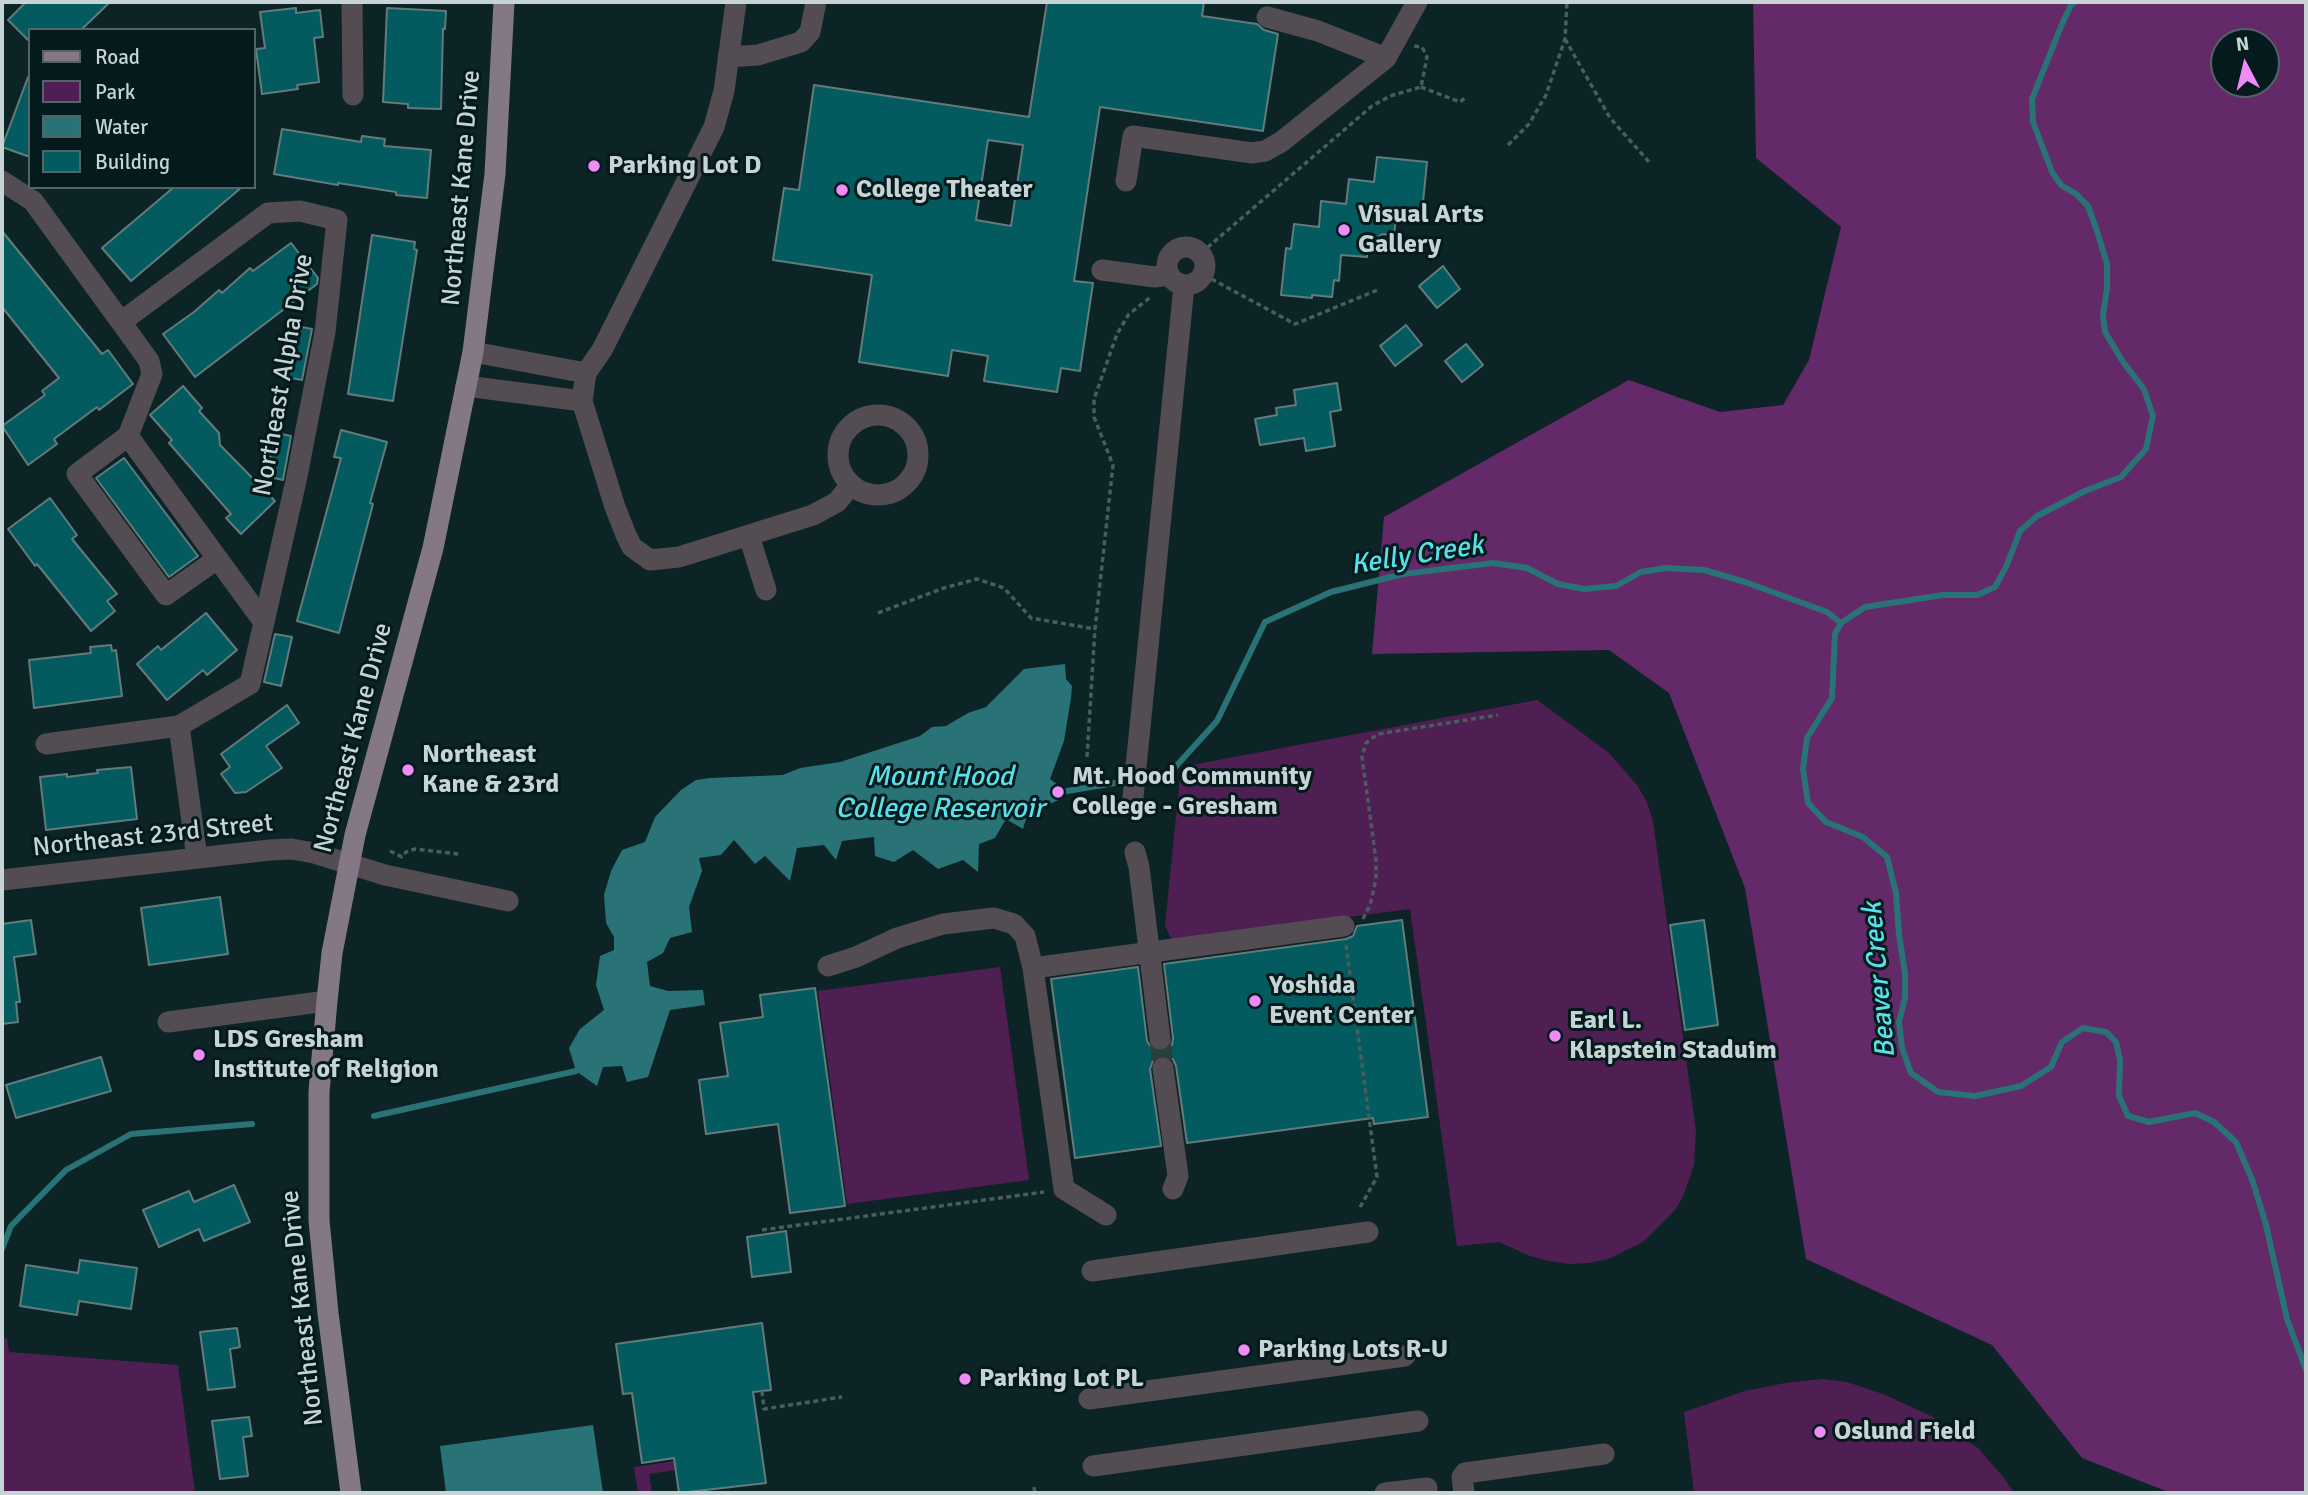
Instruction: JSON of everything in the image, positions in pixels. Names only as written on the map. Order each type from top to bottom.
[{"type":"main road","name":"Northeast Kane Drive","points":[[351,1493],[319,1220],[319,1105],[327,1001],[332,953],[355,835],[433,548],[466,386],[496,161],[504,2]]},
{"type":"street","points":[[352,2],[353,94]]},
{"type":"street","points":[[736,2],[723,91],[713,127],[602,350],[586,373],[582,401],[615,508],[632,547],[650,560],[679,557],[813,515],[837,502],[851,485]]},
{"type":"street","points":[[728,57],[758,55],[801,42],[810,32],[816,2]]},
{"type":"street","points":[[1126,181],[1133,136],[1252,153],[1265,151],[1281,142],[1390,51],[1417,2]]},
{"type":"street","points":[[1267,17],[1390,51]]},
{"type":"street","points":[[2,181],[33,201],[149,360],[152,374],[128,436],[77,474],[166,595],[217,559]]},
{"type":"street","name":"Northeast Alpha Drive","points":[[121,322],[268,213],[300,211],[337,220],[325,332],[296,481],[250,684],[179,726]]},
{"type":"street","points":[[1102,270],[1154,277],[1176,281],[1193,285],[1204,275],[1206,261],[1201,253],[1188,246],[1174,251],[1167,265],[1176,281],[1132,807]]},
{"type":"street","points":[[472,352],[586,373]]},
{"type":"street","points":[[466,386],[582,401]]},
{"type":"street","points":[[128,436],[263,621]]},
{"type":"street","points":[[750,536],[766,590]]},
{"type":"street","points":[[46,744],[179,726],[197,858]]},
{"type":"street","name":"Northeast 23rd Street","points":[[2,880],[270,849],[292,849],[385,875],[508,901]]},
{"type":"street","points":[[1135,852],[1160,1039]]},
{"type":"street","points":[[828,966],[856,957],[897,938],[943,924],[994,918],[1014,924],[1025,936],[1033,968],[1063,1189],[1106,1215]]},
{"type":"street","points":[[1033,968],[1344,926]]},
{"type":"street","points":[[168,1022],[327,1001]]},
{"type":"street","points":[[1163,1068],[1178,1176],[1173,1189]]},
{"type":"street","points":[[1092,1271],[1368,1232]]},
{"type":"street","points":[[1089,1399],[1405,1356]]},
{"type":"street","points":[[1093,1466],[1418,1421]]},
{"type":"street","points":[[1464,1493],[1462,1477],[1465,1473],[1604,1454]]},
{"type":"street","points":[[1385,1493],[1427,1488]]},
{"type":"path","points":[[1508,145],[1529,124],[1546,95],[1565,39],[1567,2]]},
{"type":"path","points":[[1565,39],[1610,118],[1650,163]]},
{"type":"path","points":[[1390,51],[1422,47],[1427,57],[1421,87]]},
{"type":"path","points":[[1201,253],[1372,106],[1390,96],[1421,87],[1460,102],[1466,97]]},
{"type":"path","points":[[1204,275],[1295,324],[1380,289]]},
{"type":"path","points":[[1087,757],[1095,629],[1113,465],[1094,417],[1094,399],[1117,334],[1129,314],[1176,281]]},
{"type":"path","points":[[878,613],[944,588],[977,579],[1004,588],[1031,618],[1095,629]]},
{"type":"path","points":[[1359,1209],[1377,1177],[1344,926],[1364,919],[1376,879],[1376,860],[1362,757],[1366,743],[1378,734],[1498,715]]},
{"type":"path","points":[[390,851],[401,857],[405,852],[415,849],[458,854]]},
{"type":"path","points":[[762,1230],[1063,1189]]},
{"type":"path","points":[[762,1391],[764,1409],[842,1397]]},
{"type":"path","points":[[1034,1487],[1035,1493]]},
{"type":"green space","name":"Earl L. Klapstein Staduim","points":[[1537,700],[1608,752],[1637,785],[1647,802],[1653,821],[1696,1131],[1694,1165],[1683,1197],[1675,1210],[1643,1242],[1608,1259],[1589,1263],[1549,1261],[1499,1242],[1457,1246],[1410,909],[1172,940],[1165,926],[1181,767]]},
{"type":"green space","points":[[1000,967],[1029,1180],[847,1204],[818,991]]},
{"type":"green space","points":[[7,1338],[9,1352],[178,1365],[195,1493],[2,1493],[2,1339]]},
{"type":"green space","name":"Oslund Field","points":[[1823,1379],[1847,1382],[1883,1394],[1931,1416],[1978,1448],[2014,1493],[1694,1493],[1684,1412],[1745,1391]]},
{"type":"green space","points":[[675,1461],[676,1470],[649,1474],[652,1493],[638,1493],[634,1467]]},
{"type":"shaded area","points":[[1753,2],[2306,2],[2306,1493],[2171,1493],[2082,1458],[1992,1345],[1806,1259],[1745,888],[1669,693],[1609,650],[1372,654],[1384,517],[1629,380],[1720,412],[1783,405],[1809,360],[1841,227],[1756,158]]},
{"type":"water","name":"Mount Hood College Reservoir","points":[[1065,664],[1066,679],[1072,686],[1071,698],[1064,741],[1050,779],[1062,788],[1063,798],[1050,804],[1030,806],[1023,829],[1006,819],[995,838],[979,844],[978,872],[963,860],[938,869],[913,850],[894,862],[875,856],[874,837],[842,841],[836,860],[824,845],[797,848],[790,881],[765,856],[755,864],[734,840],[721,855],[699,858],[702,871],[689,907],[692,932],[670,938],[663,953],[647,962],[650,986],[668,991],[703,990],[705,1005],[670,1010],[648,1077],[627,1082],[622,1066],[603,1067],[597,1086],[576,1071],[569,1048],[580,1029],[604,1010],[596,985],[600,956],[614,950],[614,937],[606,923],[604,895],[611,871],[622,850],[645,842],[655,817],[681,790],[696,780],[783,775],[800,768],[840,762],[920,736],[932,727],[946,726],[968,713],[986,707],[1024,669]]},
{"type":"water","points":[[593,1425],[603,1493],[446,1493],[440,1446]]},
{"type":"building","points":[[26,2],[110,2],[83,28],[28,28],[28,40],[8,20]]},
{"type":"building","points":[[1047,2],[1204,2],[1202,16],[1257,24],[1264,30],[1278,34],[1263,131],[1100,107],[1074,281],[1093,283],[1080,371],[1061,368],[1057,392],[984,381],[988,356],[952,350],[948,376],[859,362],[872,275],[773,260],[784,188],[799,190],[814,85],[1029,117]],"holes":[[[988,140],[1023,145],[1011,226],[976,220]]]},
{"type":"building","points":[[296,8],[296,13],[320,10],[323,37],[314,38],[319,82],[297,85],[298,89],[262,94],[256,49],[265,48],[260,12]]},
{"type":"building","points":[[387,8],[446,11],[441,109],[408,108],[408,104],[383,102]]},
{"type":"building","points":[[28,77],[28,156],[2,147]]},
{"type":"building","points":[[282,129],[361,142],[362,136],[385,139],[384,146],[431,150],[427,198],[274,174]]},
{"type":"building","name":"Visual Arts Gallery","points":[[1377,157],[1427,162],[1422,213],[1397,210],[1394,235],[1382,234],[1368,245],[1367,257],[1341,255],[1339,281],[1334,280],[1332,297],[1281,295],[1286,248],[1291,249],[1294,224],[1319,227],[1321,201],[1346,204],[1349,179],[1374,182]]},
{"type":"building","points":[[172,189],[240,189],[131,281],[102,248]]},
{"type":"building","points":[[2,231],[102,354],[108,350],[133,384],[54,439],[57,444],[28,465],[2,426],[45,395],[42,391],[59,378],[2,307]]},
{"type":"building","points":[[372,235],[415,242],[414,249],[417,250],[393,401],[348,394]]},
{"type":"building","points":[[291,243],[318,278],[317,284],[195,377],[163,334],[219,290],[222,293],[250,268],[253,271]]},
{"type":"building","points":[[1443,266],[1460,289],[1437,308],[1419,286]]},
{"type":"building","points":[[1406,325],[1422,345],[1395,366],[1380,346]]},
{"type":"building","points":[[297,326],[312,329],[302,380],[286,377]]},
{"type":"building","points":[[1466,344],[1483,365],[1462,382],[1445,361]]},
{"type":"building","points":[[1337,383],[1341,410],[1330,412],[1335,446],[1306,451],[1304,438],[1260,445],[1255,419],[1277,415],[1276,408],[1296,405],[1294,390]]},
{"type":"building","points":[[183,386],[202,408],[199,411],[219,433],[220,445],[275,501],[241,534],[226,518],[231,514],[169,443],[172,440],[150,415]]},
{"type":"building","points":[[341,430],[387,442],[339,633],[297,621],[341,458],[334,457]]},
{"type":"building","points":[[276,433],[291,436],[283,480],[266,476]]},
{"type":"building","points":[[124,458],[198,556],[169,577],[96,478]]},
{"type":"building","points":[[50,498],[77,535],[72,539],[117,594],[107,601],[115,611],[91,631],[37,564],[35,566],[8,529]]},
{"type":"building","points":[[206,613],[237,650],[207,675],[203,670],[167,700],[137,664],[158,646],[161,650]]},
{"type":"building","points":[[275,634],[292,637],[281,686],[264,682]]},
{"type":"building","points":[[111,645],[112,651],[116,650],[122,696],[34,708],[29,660],[91,653],[90,647]]},
{"type":"building","points":[[287,705],[299,723],[266,746],[282,768],[246,792],[235,793],[221,774],[230,767],[221,754]]},
{"type":"building","points":[[131,767],[137,819],[46,830],[40,777],[67,774],[67,777],[98,773],[97,770]]},
{"type":"building","name":"LDS Gresham Institute of Religion","points":[[220,897],[228,954],[149,965],[141,908]]},
{"type":"building","points":[[31,920],[36,954],[14,957],[20,1002],[16,1002],[18,1022],[2,1024],[2,924]]},
{"type":"building","points":[[1402,920],[1428,1117],[1374,1124],[1373,1118],[1187,1143],[1176,1066],[1173,1059],[1162,1055],[1154,1058],[1150,1069],[1161,1146],[1075,1158],[1051,979],[1138,967],[1147,1041],[1154,1051],[1162,1052],[1172,1045],[1173,1038],[1164,964],[1346,939],[1353,936],[1357,926]]},
{"type":"building","points":[[1704,920],[1718,1025],[1685,1030],[1670,925]]},
{"type":"building","points":[[815,988],[845,1206],[790,1213],[778,1124],[706,1134],[699,1080],[728,1076],[720,1023],[763,1017],[760,995]]},
{"type":"building","points":[[101,1057],[111,1091],[16,1118],[6,1085]]},
{"type":"building","points":[[234,1185],[250,1222],[204,1241],[199,1229],[159,1247],[143,1210],[189,1191],[194,1202]]},
{"type":"building","points":[[786,1231],[791,1272],[752,1277],[747,1237]]},
{"type":"building","points":[[80,1260],[137,1268],[131,1309],[79,1301],[77,1315],[20,1306],[26,1265],[78,1273]]},
{"type":"building","points":[[762,1323],[771,1390],[753,1392],[766,1483],[679,1493],[674,1458],[642,1463],[632,1393],[623,1394],[616,1344]]},
{"type":"building","points":[[237,1328],[240,1347],[230,1349],[235,1387],[208,1390],[200,1332]]},
{"type":"building","points":[[249,1417],[252,1436],[243,1437],[248,1476],[220,1479],[212,1421]]},
{"type":"waterway","name":"Beaver Creek","points":[[2075,2],[2062,24],[2032,99],[2033,122],[2052,172],[2061,185],[2076,194],[2088,206],[2097,231],[2107,264],[2103,315],[2105,332],[2144,389],[2153,416],[2146,449],[2121,477],[2085,491],[2037,516],[2020,531],[1995,587],[1977,595],[1943,595],[1865,607],[1841,623],[1835,634],[1832,698],[1807,738],[1803,769],[1808,803],[1826,822],[1863,837],[1887,857],[1896,893],[1905,973],[1905,998],[1899,1022],[1902,1048],[1911,1073],[1938,1092],[1975,1096],[2021,1086],[2051,1067],[2062,1042],[2083,1028],[2106,1032],[2116,1042],[2120,1060],[2119,1096],[2128,1116],[2149,1122],[2195,1113],[2214,1122],[2236,1142],[2253,1182],[2266,1225],[2287,1319],[2306,1370]]},
{"type":"waterway","name":"Kelly Creek","points":[[1055,793],[1169,774],[1217,721],[1265,622],[1331,592],[1403,574],[1493,563],[1527,568],[1558,584],[1584,589],[1616,586],[1641,572],[1666,568],[1704,570],[1827,612],[1841,623]]},
{"type":"waterway","name":"Kelly Creek","points":[[374,1116],[576,1071],[582,1066]]},
{"type":"waterway","name":"Kelly Creek","points":[[2,1249],[11,1226],[66,1170],[131,1134],[252,1124]]},
{"type":"tunnel","points":[[1160,1039],[1163,1068]]},
{"type":"place","name":"Parking Lot D","points":[[594,166]]},
{"type":"place","name":"College Theater","points":[[842,190]]},
{"type":"place","name":"Visual Arts Gallery","points":[[1344,230]]},
{"type":"place","name":"Northeast Kane & 23rd","points":[[408,770]]},
{"type":"place","name":"Mt. Hood Community College - Gresham","points":[[1058,792]]},
{"type":"place","name":"Yoshida Event Center","points":[[1255,1001]]},
{"type":"place","name":"Earl L. Klapstein Staduim","points":[[1555,1036]]},
{"type":"place","name":"LDS Gresham Institute of Religion","points":[[199,1055]]},
{"type":"place","name":"Parking Lots R-U","points":[[1244,1350]]},
{"type":"place","name":"Parking Lot PL","points":[[965,1379]]},
{"type":"place","name":"Oslund Field","points":[[1820,1432]]}]
